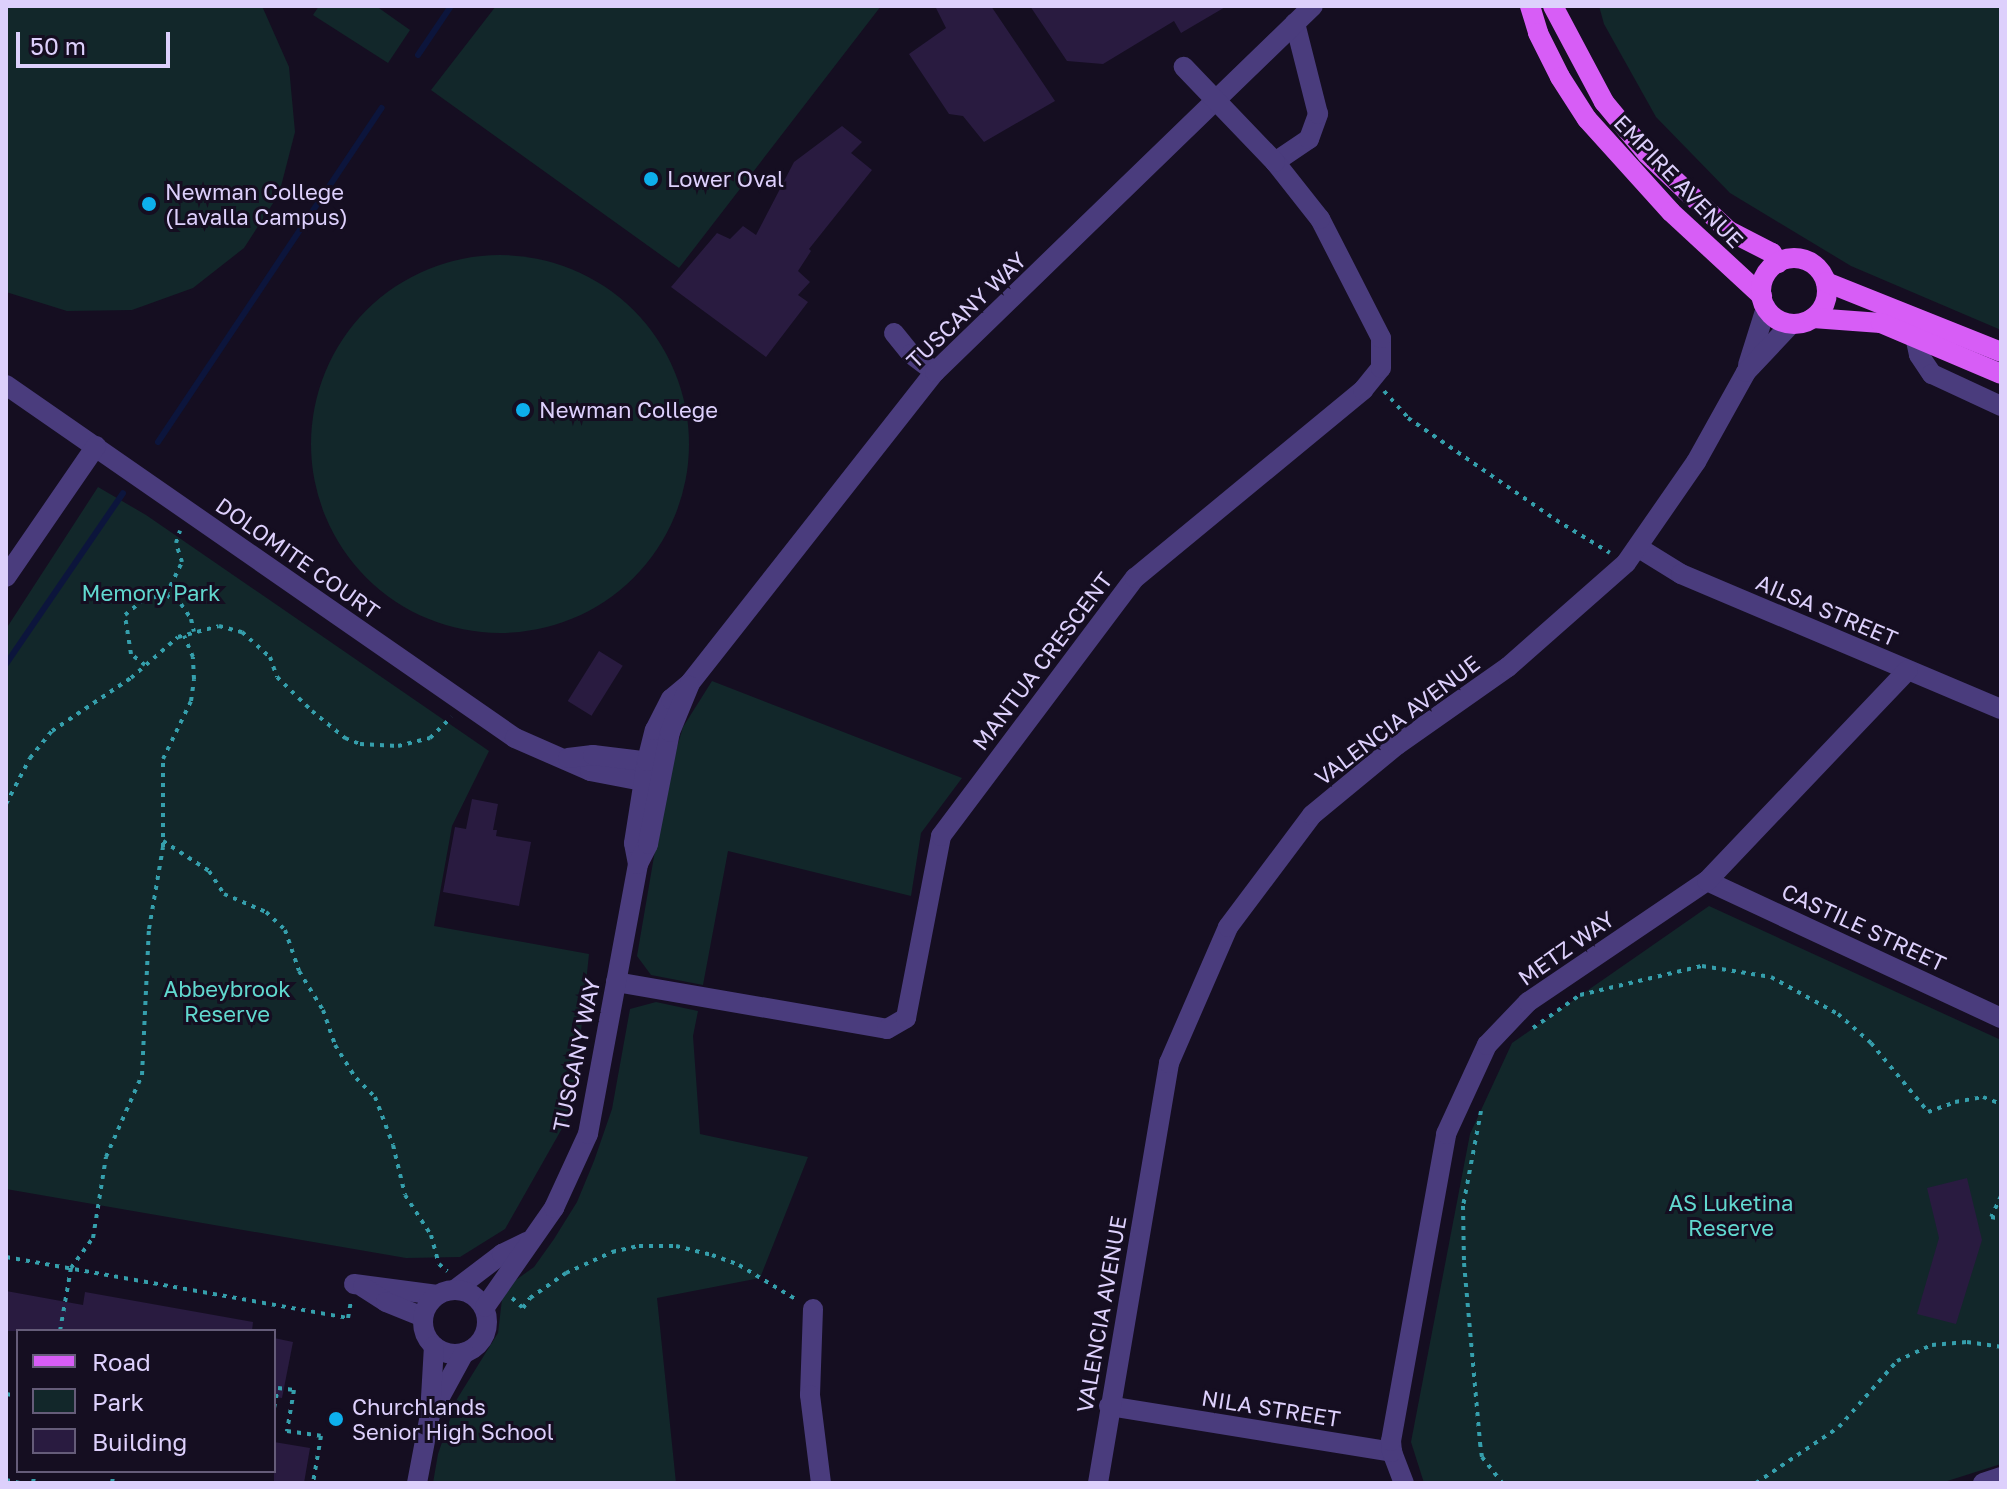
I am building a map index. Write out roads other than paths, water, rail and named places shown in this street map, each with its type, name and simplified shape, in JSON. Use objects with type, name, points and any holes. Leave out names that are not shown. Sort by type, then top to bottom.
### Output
[{"type":"main road","name":"EMPIRE AVENUE","points":[[1530,6],[1538,33],[1560,77],[1587,119],[1671,212],[1764,302]]},
{"type":"main road","name":"EMPIRE AVENUE","points":[[1553,6],[1604,102],[1647,154],[1729,231],[1772,253],[1778,263]]},
{"type":"main road","points":[[2001,352],[1826,282],[1815,266],[1807,261],[1787,259],[1778,263],[1765,277],[1764,302],[1781,321],[1791,324],[1813,318],[1881,323],[2001,374]]},
{"type":"main road","points":[[1813,318],[1822,308],[1826,282]]},
{"type":"street","name":"TUSCANY WAY","points":[[485,1307],[527,1242],[554,1208],[588,1134],[638,864],[648,844],[655,730],[671,699],[690,683],[935,372],[1313,6]]},
{"type":"street","points":[[1184,67],[1218,98],[1275,162],[1309,139],[1318,114],[1312,77],[1295,23]]},
{"type":"street","name":"MANTUA CRESCENT","points":[[616,982],[887,1029],[906,1018],[941,836],[1135,578],[1363,390],[1381,368],[1381,338],[1320,219],[1275,162]]},
{"type":"street","name":"VALENCIA AVENUE","points":[[1746,372],[1764,302]]},
{"type":"street","name":"VALENCIA AVENUE","points":[[1098,1483],[1169,1063],[1228,927],[1312,815],[1397,745],[1508,667],[1632,555],[1696,462],[1746,372],[1791,324]]},
{"type":"street","points":[[894,333],[911,354],[935,372]]},
{"type":"street","points":[[1915,336],[1919,355],[1932,374],[2001,406]]},
{"type":"street","name":"DOLOMITE COURT","points":[[6,385],[515,738],[568,758],[590,771],[652,772]]},
{"type":"street","points":[[6,577],[96,446]]},
{"type":"street","name":"AILSA STREET","points":[[1632,555],[2001,709]]},
{"type":"street","name":"METZ WAY","points":[[1392,1452],[1391,1441],[1446,1134],[1487,1045],[1528,1002],[1707,881],[1908,670]]},
{"type":"street","name":"CASTILE STREET","points":[[1707,881],[2001,1018]]},
{"type":"street","name":"TUSCANY WAY","points":[[447,1286],[527,1242]]},
{"type":"street","points":[[447,1286],[428,1303],[423,1317],[424,1328],[434,1346],[443,1352],[464,1353]]},
{"type":"street","points":[[423,1317],[361,1291],[447,1286],[472,1294],[485,1307],[487,1331],[482,1341],[464,1353],[430,1415]]},
{"type":"street","points":[[813,1309],[810,1395],[821,1483]]},
{"type":"street","points":[[417,1483],[430,1415],[434,1346]]},
{"type":"street","name":"NILA STREET","points":[[1109,1406],[1392,1452]]},
{"type":"street","points":[[1392,1452],[1404,1483]]},
{"type":"street","points":[[1983,1483],[2001,1478]]},
{"type":"waterway","points":[[418,55],[451,6]]},
{"type":"waterway","points":[[158,442],[382,108]]},
{"type":"waterway","points":[[6,664],[123,493]]},
{"type":"place","name":"Lower Oval","points":[[651,179]]},
{"type":"place","name":"Newman College (Lavalla Campus)","points":[[149,204]]},
{"type":"place","name":"Newman College","points":[[523,410]]},
{"type":"place","name":"Churchlands Senior High School","points":[[336,1419]]},
{"type":"park label","name":"Memory Park","points":[[151,593]]},
{"type":"park label","name":"Abbeybrook Reserve","points":[[227,1000]]},
{"type":"park label","name":"AS Luketina Reserve","points":[[1731,1214]]}]
